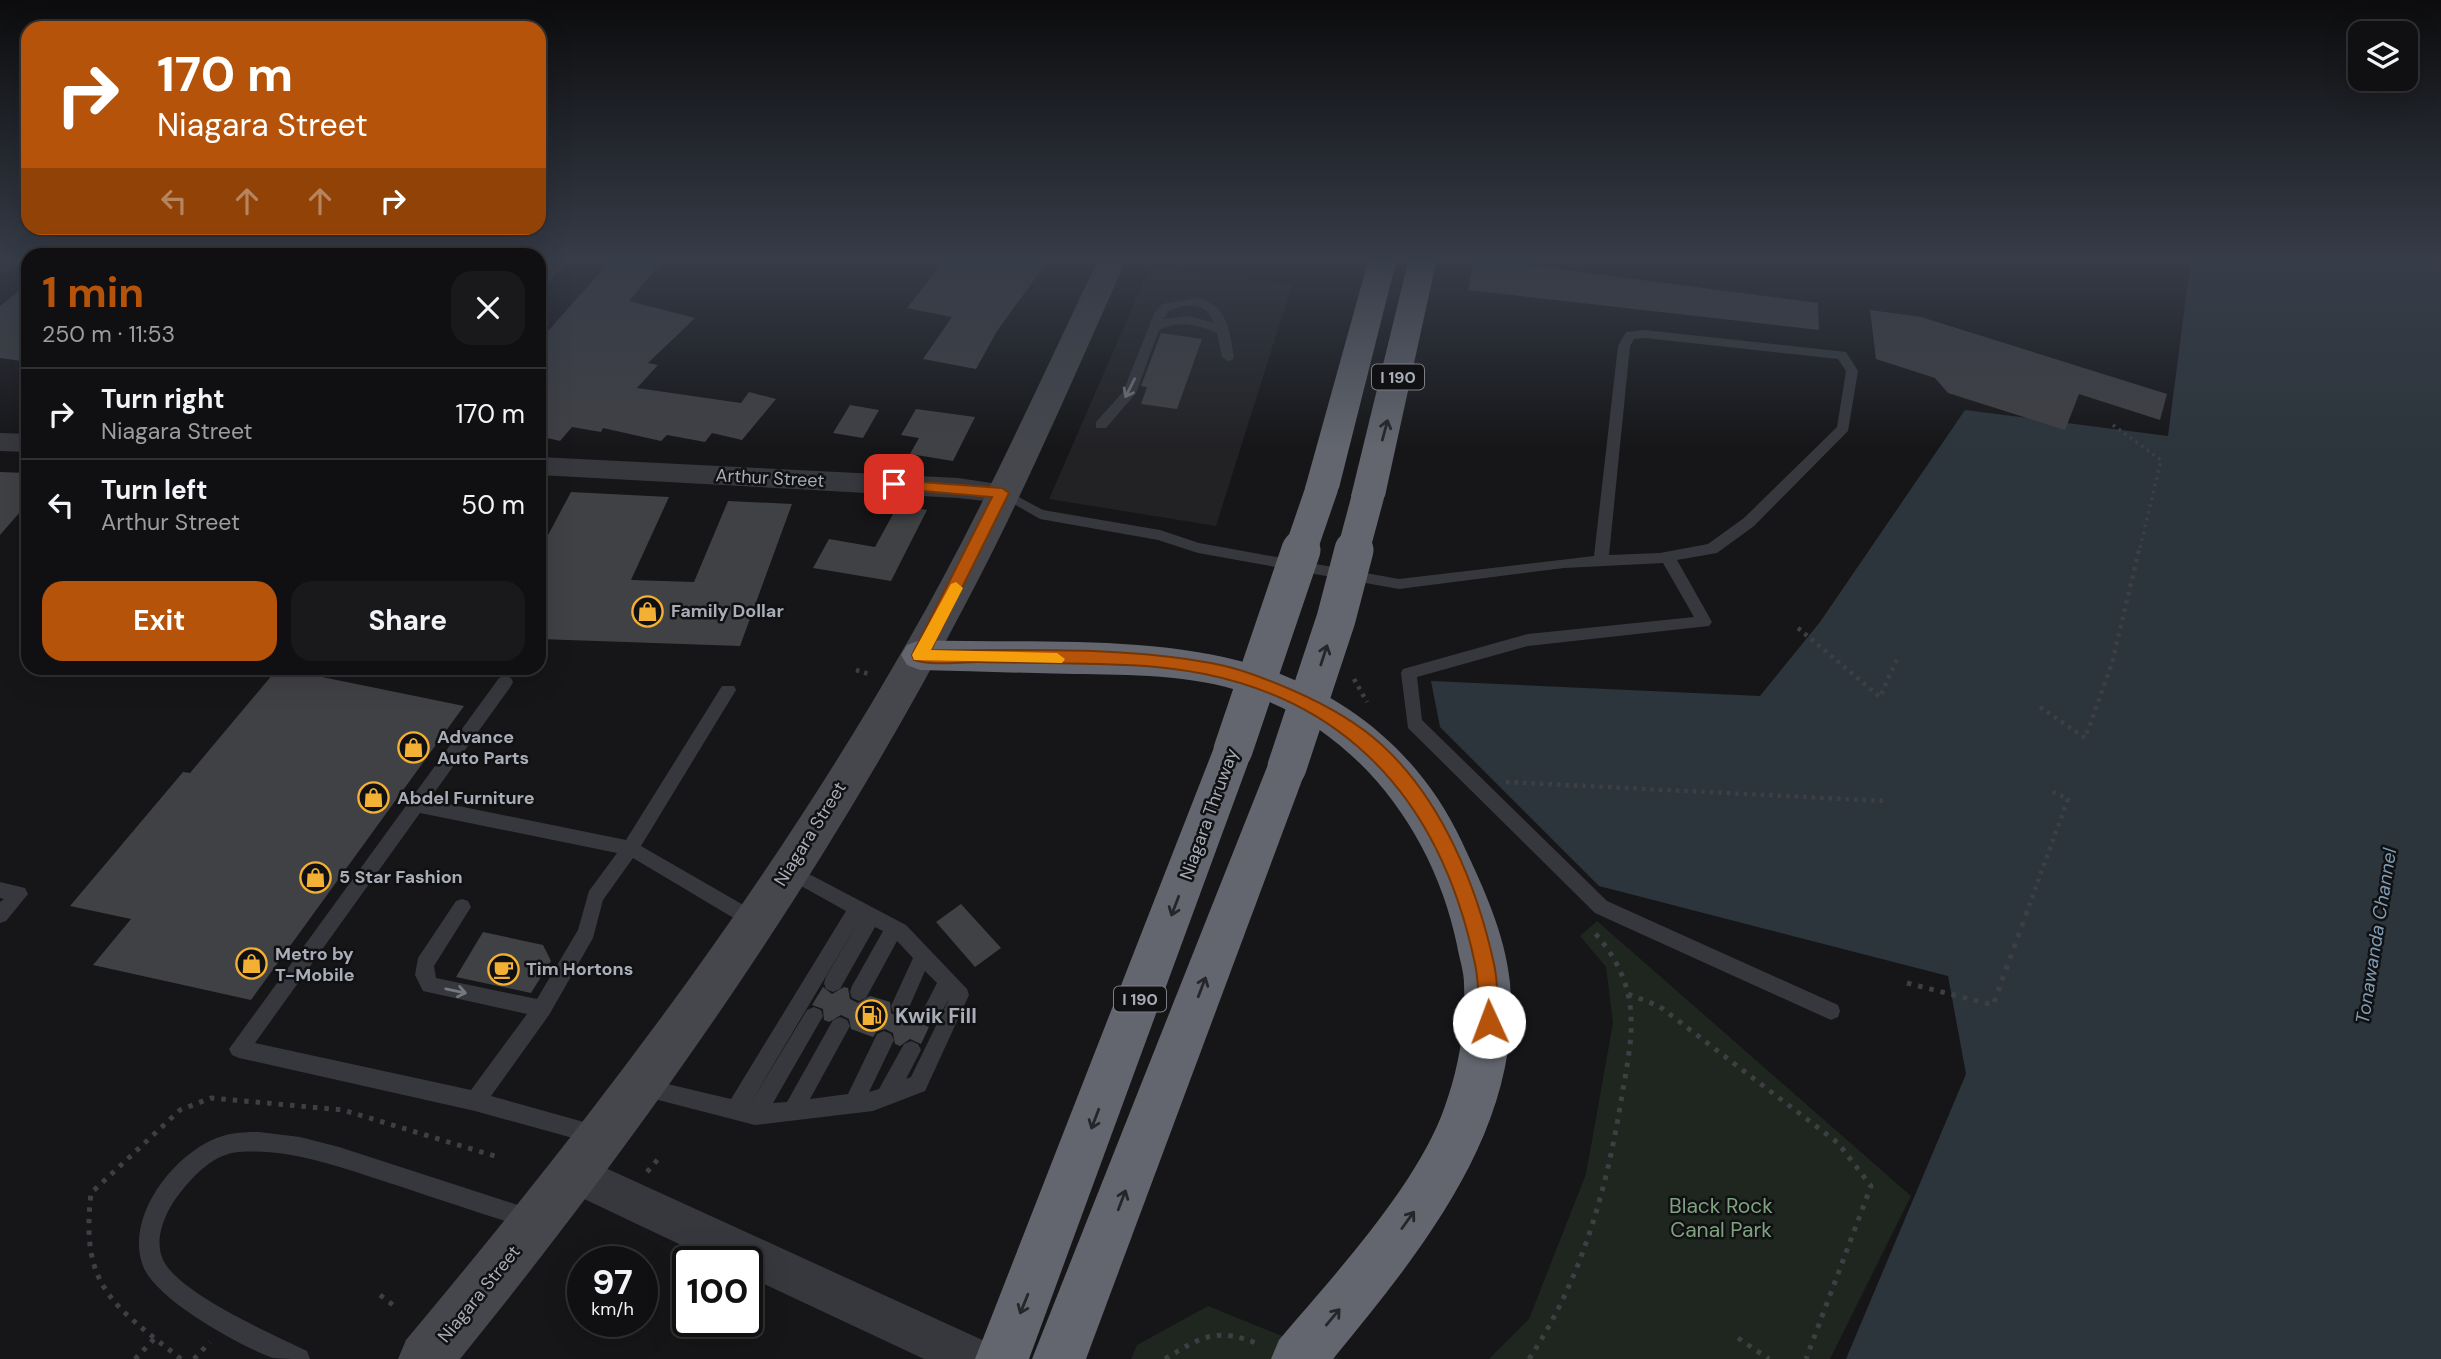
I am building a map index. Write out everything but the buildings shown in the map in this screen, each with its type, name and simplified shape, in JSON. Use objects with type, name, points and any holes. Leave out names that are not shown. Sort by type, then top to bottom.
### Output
[{"type":"highway","name":"Niagara Thruway","points":[[1002,1359],[1233,750],[1322,488],[1365,321]]},
{"type":"highway","name":"I 190","points":[[1059,1359],[1098,1264],[1287,766],[1335,619],[1390,410],[1409,321]]},
{"type":"highway","points":[[920,655],[1170,662],[1256,681],[1324,712],[1352,729],[1394,769],[1416,797],[1449,855],[1477,931],[1490,1005],[1489,1039],[1483,1071],[1471,1109],[1418,1206],[1368,1275],[1284,1354]]},
{"type":"main road","name":"Niagara Street","points":[[425,1359],[604,1136],[786,875],[920,655],[1002,493],[1082,321]]},
{"type":"street","points":[[0,442],[21,443]]},
{"type":"street","name":"Arthur Street","points":[[546,466],[958,488],[1002,493]]},
{"type":"street","points":[[575,1174],[973,1359]]},
{"type":"lane","points":[[1101,425],[1129,393],[1158,321]]},
{"type":"lane","points":[[1222,321],[1228,357]]},
{"type":"lane","points":[[1002,493],[1040,514],[1160,536],[1198,548],[1399,584],[1712,549],[1749,522],[1843,428],[1852,371],[1842,355],[1701,339],[1630,335],[1624,346],[1601,560]]},
{"type":"lane","points":[[1667,556],[1704,622],[1528,640],[1409,673],[1414,723],[1601,907],[1830,1012]]},
{"type":"lane","points":[[505,682],[239,1049],[475,1101],[604,1136]]},
{"type":"lane","points":[[475,1101],[542,1009],[587,932],[595,897],[630,848],[728,690]]},
{"type":"lane","points":[[416,805],[630,848],[755,922]]},
{"type":"lane","points":[[639,1086],[755,1115],[885,1098],[918,1084],[960,995],[895,928],[807,881],[786,875]]},
{"type":"lane","points":[[0,890],[19,894],[0,915]]},
{"type":"lane","points":[[462,907],[425,964],[424,975],[430,985],[542,1009]]},
{"type":"lane","points":[[833,983],[865,912]]},
{"type":"lane","points":[[735,1111],[865,912]]},
{"type":"lane","points":[[859,992],[895,928]]},
{"type":"lane","points":[[900,1006],[923,957]]},
{"type":"lane","points":[[929,1016],[947,982]]},
{"type":"lane","points":[[755,1115],[814,1016]]},
{"type":"lane","points":[[793,1110],[841,1026]]},
{"type":"lane","points":[[854,1103],[884,1041]]},
{"type":"lane","points":[[885,1098],[911,1050]]},
{"type":"lane","points":[[299,1359],[173,1288],[153,1265],[149,1241],[158,1211],[170,1189],[188,1167],[211,1150],[236,1142],[311,1147],[538,1221]]},
{"type":"path","points":[[2040,707],[2085,738],[2112,663],[2161,460],[2113,425]]},
{"type":"path","points":[[1798,628],[1880,697],[1897,659]]},
{"type":"path","points":[[856,670],[869,674]]},
{"type":"path","points":[[1502,782],[1886,801]]},
{"type":"path","points":[[1906,983],[1993,1005],[2068,799],[2051,791]]},
{"type":"path","points":[[1628,995],[1659,1006],[1838,1143],[1871,1186],[1806,1359]]},
{"type":"path","points":[[181,1359],[120,1309],[92,1262],[87,1231],[90,1193],[180,1110],[211,1098],[230,1098],[343,1110],[498,1157]]},
{"type":"path","points":[[650,1167],[659,1158]]},
{"type":"path","points":[[380,1295],[393,1305]]},
{"type":"path","points":[[1165,1359],[1215,1331],[1233,1332],[1284,1354]]},
{"type":"path","points":[[194,1359],[218,1334]]},
{"type":"path","points":[[135,1359],[155,1338]]},
{"type":"path","points":[[1738,1338],[1769,1359]]},
{"type":"shaded area","points":[[1126,321],[1281,321],[1216,526],[1049,499]]},
{"type":"green space","name":"Black Rock Canal Park","points":[[1597,921],[1911,1196],[1830,1359],[1489,1359],[1529,1319],[1586,1174],[1613,1023],[1606,967],[1580,936]]},
{"type":"green space","points":[[1208,1306],[1339,1359],[1131,1359],[1137,1345]]},
{"type":"water","name":"Tonawanda Channel","points":[[2183,321],[2441,321],[2441,1359],[1846,1359],[1966,1074],[1948,976],[1599,886],[1440,727],[1431,681],[1760,696],[1820,622],[1965,410],[2168,436]]},
{"type":"slow traffic","points":[[956,588],[920,655],[1057,659]]},
{"type":"place","name":"Family Dollar","points":[[648,611]]},
{"type":"place","name":"Advance Auto Parts","points":[[414,747]]},
{"type":"place","name":"Abdel Furniture","points":[[374,798]]},
{"type":"place","name":"5 Star Fashion","points":[[316,877]]},
{"type":"place","name":"Metro by T-Mobile","points":[[252,964]]},
{"type":"place","name":"Tim Hortons","points":[[503,969]]},
{"type":"place","name":"Kwik Fill","points":[[872,1016]]},
{"type":"route","points":[[894,484],[1002,493],[920,655],[1130,659],[1212,669],[1256,681],[1324,712],[1352,729],[1376,750],[1416,797],[1449,855],[1465,892],[1485,967],[1490,1005],[1489,1022]]}]
